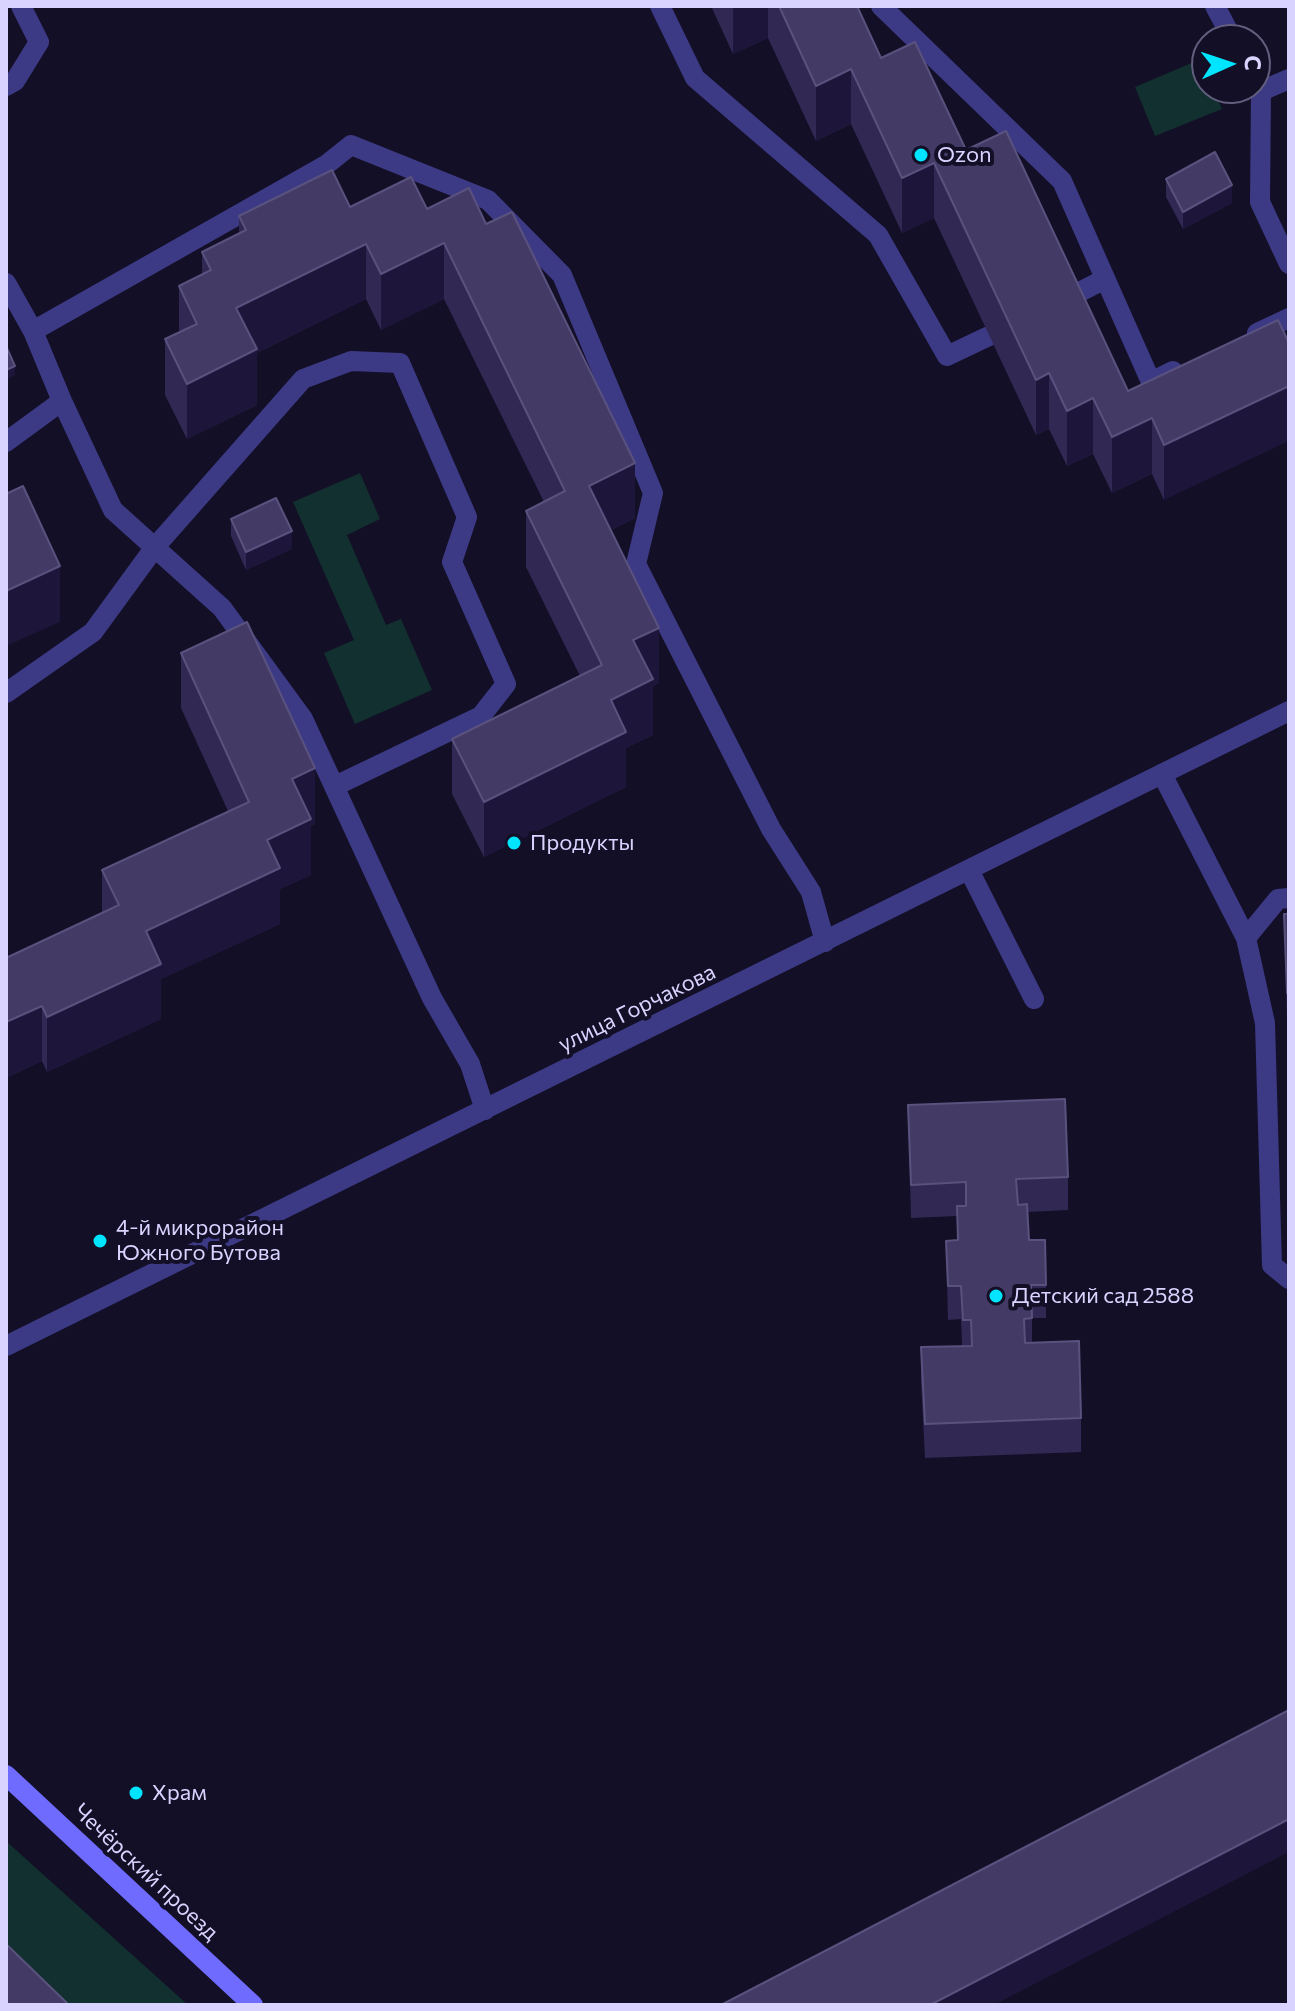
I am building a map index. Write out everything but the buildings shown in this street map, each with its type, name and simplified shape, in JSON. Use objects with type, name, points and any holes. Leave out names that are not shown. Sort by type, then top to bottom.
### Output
[{"type":"main road","name":"Чечёрский проезд","points":[[6,1775],[253,2005]]},
{"type":"street","points":[[6,86],[15,81],[39,42],[21,6]]},
{"type":"street","points":[[660,6],[695,78],[878,235],[947,356],[989,336]]},
{"type":"street","points":[[881,6],[1062,181],[1151,382],[1192,362]]},
{"type":"street","points":[[1215,6],[1225,24]]},
{"type":"street","points":[[1258,104],[1260,202],[1289,264]]},
{"type":"street","points":[[33,331],[326,165],[351,145],[488,200],[562,275],[653,493],[636,564],[771,829],[811,892],[825,942]]},
{"type":"street","points":[[1060,302],[1105,279]]},
{"type":"street","points":[[6,283],[33,331],[113,510],[222,608],[303,719],[432,998],[470,1064],[485,1110]]},
{"type":"street","points":[[1234,343],[1289,318]]},
{"type":"street","points":[[6,693],[93,632],[155,547],[303,379],[351,361],[400,363],[467,517],[452,562],[506,684],[481,716],[335,786]]},
{"type":"street","points":[[6,442],[62,401]]},
{"type":"street","name":"улица Горчакова","points":[[6,1346],[1289,711]]},
{"type":"street","points":[[1162,774],[1246,938],[1265,1023],[1272,1265],[1289,1279]]},
{"type":"street","points":[[969,870],[1034,999]]},
{"type":"street","points":[[1246,938],[1278,899],[1289,898]]},
{"type":"green space","points":[[1191,63],[1191,104],[1220,104],[1222,109],[1155,136],[1135,87]]},
{"type":"green space","points":[[360,473],[380,519],[347,535],[386,625],[401,619],[432,690],[355,724],[324,653],[354,640],[293,502]]},
{"type":"green space","points":[[6,1841],[188,2005],[6,2005]]},
{"type":"place","name":"Ozon","points":[[921,155]]},
{"type":"place","name":"Продукты","points":[[514,843]]},
{"type":"place","name":"4-й микрорайон Южного Бутова","points":[[100,1241]]},
{"type":"place","name":"Детский сад 2588","points":[[996,1296]]},
{"type":"place","name":"Храм","points":[[136,1793]]}]
